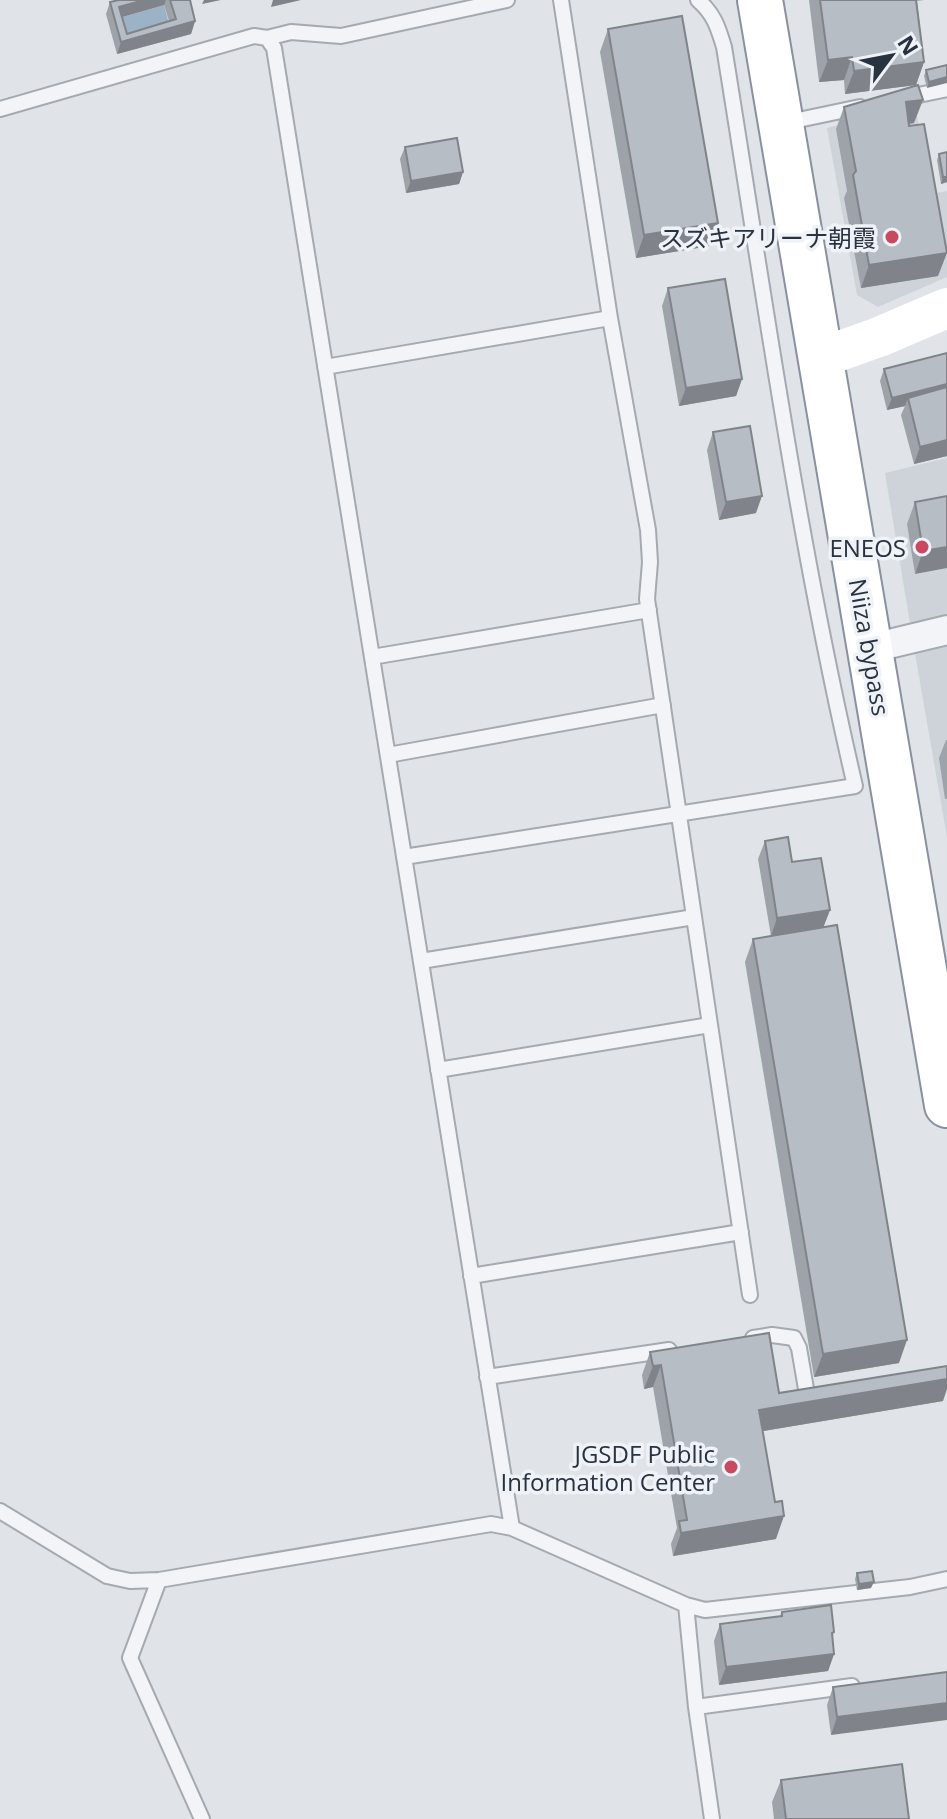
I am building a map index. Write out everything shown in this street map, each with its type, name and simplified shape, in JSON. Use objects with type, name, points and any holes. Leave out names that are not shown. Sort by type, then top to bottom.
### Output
[{"type":"highway","name":"Niiza bypass","points":[[760,0],[889,644],[947,975]]},
{"type":"highway","name":"Niiza bypass","points":[[782,0],[803,119],[831,354],[947,1105]]},
{"type":"street","points":[[831,354],[947,308]]},
{"type":"street","points":[[889,644],[947,630]]},
{"type":"lane","points":[[0,109],[254,36],[267,38],[291,32],[341,36],[507,0]]},
{"type":"lane","points":[[561,0],[610,318],[648,530],[650,562],[647,599],[750,1295]]},
{"type":"lane","points":[[404,857],[855,786],[807,558],[724,47],[718,24],[698,0]]},
{"type":"lane","points":[[267,38],[274,48],[512,1528]]},
{"type":"lane","points":[[803,119],[947,89]]},
{"type":"lane","points":[[325,367],[610,318]]},
{"type":"lane","points":[[372,657],[649,610]]},
{"type":"lane","points":[[388,755],[663,705]]},
{"type":"lane","points":[[421,961],[694,917]]},
{"type":"lane","points":[[438,1070],[710,1025]]},
{"type":"lane","points":[[471,1276],[741,1232]]},
{"type":"lane","points":[[740,1340],[772,1335],[794,1338],[799,1348],[806,1389],[810,1395],[832,1395]]},
{"type":"lane","points":[[487,1377],[677,1349]]},
{"type":"lane","points":[[0,1511],[107,1576],[130,1581],[159,1580],[491,1524],[512,1528],[686,1605],[705,1610],[910,1587],[947,1579]]},
{"type":"lane","points":[[159,1580],[130,1658],[202,1819]]},
{"type":"lane","points":[[686,1605],[712,1819]]},
{"type":"lane","points":[[696,1707],[860,1685]]},
{"type":"shaded area","name":"スズキアリーナ朝霞","points":[[915,105],[932,194],[947,191],[947,277],[878,307],[857,295],[827,128]]},
{"type":"shaded area","name":"ENEOS","points":[[947,458],[947,620],[911,629],[885,473]]},
{"type":"shaded area","points":[[947,639],[947,837],[914,648]]},
{"type":"water","points":[[164,5],[171,31],[122,46],[115,19]]},
{"type":"building","points":[[144,0],[119,7],[127,34],[176,19],[170,0],[190,0],[195,21],[121,42],[110,2]]},
{"type":"building","points":[[820,0],[916,0],[924,62],[854,71],[852,57],[828,60]]},
{"type":"building","points":[[682,16],[718,223],[644,235],[608,29]]},
{"type":"building","points":[[947,65],[947,77],[929,82],[926,70]]},
{"type":"building","name":"スズキアリーナ朝霞","points":[[918,85],[923,100],[906,102],[909,126],[924,124],[947,253],[869,265],[844,107]]},
{"type":"building","points":[[457,138],[463,172],[411,181],[405,147]]},
{"type":"building","points":[[947,152],[947,177],[943,177],[939,154]]},
{"type":"building","points":[[725,279],[742,379],[686,388],[668,288]]},
{"type":"building","points":[[947,353],[947,384],[892,398],[884,369]]},
{"type":"building","points":[[947,387],[947,440],[920,447],[908,398]]},
{"type":"building","points":[[750,426],[762,496],[726,502],[713,432]]},
{"type":"building","points":[[947,496],[947,547],[923,551],[915,502]]},
{"type":"building","points":[[788,837],[792,862],[821,858],[830,910],[777,918],[765,841]]},
{"type":"building","points":[[837,925],[907,1340],[823,1354],[753,939]]},
{"type":"building","points":[[769,1333],[779,1393],[947,1366],[947,1379],[759,1410],[775,1502],[782,1501],[784,1516],[681,1533],[679,1521],[687,1520],[661,1365],[653,1366],[650,1352]]},
{"type":"building","points":[[872,1571],[874,1582],[859,1584],[857,1573]]},
{"type":"building","points":[[831,1605],[834,1654],[726,1667],[720,1624],[782,1616],[782,1612]]},
{"type":"building","points":[[947,1672],[947,1703],[837,1717],[833,1687]]},
{"type":"building","points":[[902,1764],[909,1819],[786,1819],[781,1780]]},
{"type":"place","name":"スズキアリーナ朝霞","points":[[892,237]]},
{"type":"place","name":"ENEOS","points":[[922,547]]},
{"type":"place","name":"JGSDF Public Information Center","points":[[731,1467]]}]
